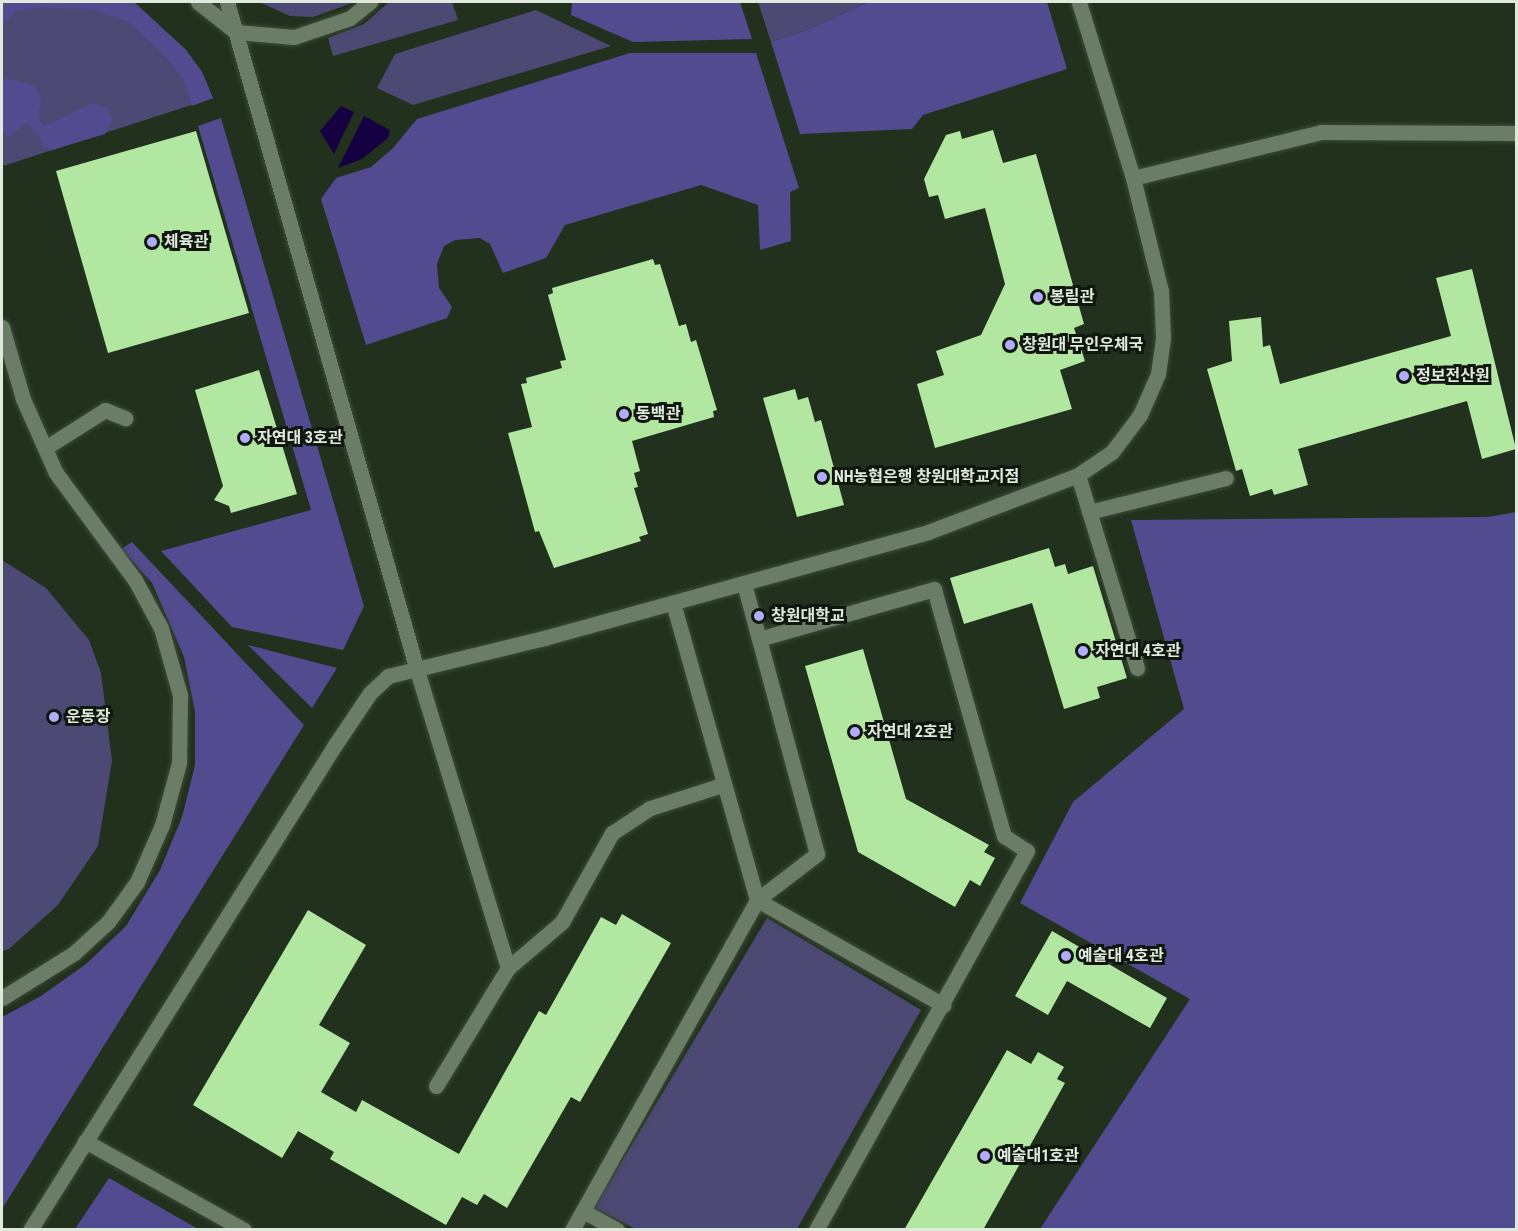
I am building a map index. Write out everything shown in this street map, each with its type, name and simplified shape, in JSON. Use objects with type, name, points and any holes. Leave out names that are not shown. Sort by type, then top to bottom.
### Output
[{"type":"street","points":[[198,2],[236,32],[294,37],[350,18],[370,2]]},
{"type":"street","points":[[227,2],[416,667],[508,968]]},
{"type":"street","points":[[30,1230],[370,693],[388,676],[416,667],[544,638],[928,532],[1078,475],[1119,442],[1140,415],[1158,374],[1163,338],[1161,291],[1133,178],[1079,2]]},
{"type":"street","points":[[1133,178],[1321,132],[1516,133]]},
{"type":"street","points":[[2,327],[23,399],[56,473],[135,580],[161,628],[180,695],[179,763],[162,825],[137,882],[108,922],[74,953],[2,998]]},
{"type":"street","points":[[45,448],[105,410],[125,418]]},
{"type":"street","points":[[1078,475],[1137,668]]},
{"type":"street","points":[[1089,512],[1226,478]]},
{"type":"street","points":[[572,1230],[757,900],[817,854],[744,583]]},
{"type":"street","points":[[759,639],[934,589],[1004,836],[1027,851],[816,1230]]},
{"type":"street","points":[[673,603],[722,785],[757,900],[943,1005]]},
{"type":"street","points":[[436,1086],[508,968],[562,922],[606,841],[622,824],[650,808],[722,785]]},
{"type":"street","points":[[85,1141],[244,1230]]},
{"type":"street","points":[[583,1211],[617,1230]]},
{"type":"shaded area","points":[[2,2],[134,2],[186,50],[202,72],[213,98],[3,166]]},
{"type":"shaded area","points":[[2,2],[134,2],[186,50],[202,72],[213,98],[192,106],[184,80],[163,54],[128,22],[95,10],[42,7],[16,11],[2,25]]},
{"type":"shaded area","points":[[259,2],[355,2],[313,17],[290,16]]},
{"type":"shaded area","points":[[389,2],[452,2],[458,20],[333,56],[328,38],[364,24]]},
{"type":"shaded area","points":[[572,2],[740,2],[752,39],[633,42],[571,15]]},
{"type":"shaded area","points":[[758,2],[868,2],[812,28],[771,42]]},
{"type":"shaded area","points":[[868,2],[1047,2],[1067,69],[923,115],[912,129],[800,134],[771,42],[812,28]]},
{"type":"shaded area","points":[[536,10],[611,46],[413,105],[377,88],[395,54]]},
{"type":"shaded area","points":[[630,53],[756,53],[799,188],[790,192],[791,241],[760,250],[758,205],[701,185],[565,225],[546,258],[503,273],[490,244],[480,238],[455,240],[444,246],[437,264],[439,288],[452,307],[447,318],[366,345],[321,199],[336,178],[371,167],[393,148],[417,119]]},
{"type":"shaded area","points":[[2,78],[36,85],[41,100],[38,116],[43,127],[92,103],[108,108],[113,119],[105,134],[52,150],[43,146],[40,137],[27,123],[7,137],[2,131]]},
{"type":"shaded area","points":[[341,106],[354,112],[334,154],[320,131]]},
{"type":"shaded area","points":[[364,116],[390,130],[388,138],[362,159],[338,168]]},
{"type":"shaded area","points":[[221,118],[364,606],[343,650],[232,627],[161,551],[311,510],[198,126]]},
{"type":"shaded area","points":[[1516,512],[1516,1229],[1040,1229],[1190,999],[1020,903],[1073,802],[1184,709],[1131,520],[1488,517]]},
{"type":"shaded area","points":[[132,542],[304,725],[2,1209],[2,1017],[41,996],[86,964],[126,926],[160,870],[182,817],[195,765],[195,712],[184,657],[152,583],[121,549]]},
{"type":"shaded area","name":"운동장","points":[[2,560],[46,588],[89,640],[101,673],[112,761],[98,846],[58,905],[9,949],[2,951]]},
{"type":"shaded area","points":[[248,645],[337,668],[312,708]]},
{"type":"shaded area","points":[[767,918],[921,1010],[797,1229],[636,1229],[594,1208]]},
{"type":"shaded area","points":[[109,1178],[198,1229],[75,1229]]},
{"type":"building","name":"봉림관","points":[[993,130],[1003,163],[1036,154],[1084,324],[1074,328],[1085,361],[1060,370],[1072,409],[935,448],[917,384],[944,375],[936,351],[981,335],[1005,284],[985,208],[945,219],[938,195],[929,197],[924,179],[946,135],[960,131],[962,139]]},
{"type":"building","name":"체육관","points":[[196,131],[249,313],[108,353],[56,171]]},
{"type":"building","name":"동백관","points":[[653,259],[655,265],[660,264],[679,326],[686,324],[691,342],[696,340],[717,410],[713,411],[714,417],[632,441],[640,471],[634,473],[638,487],[634,488],[648,534],[639,537],[641,541],[554,568],[539,531],[535,532],[508,433],[532,427],[521,384],[527,383],[526,378],[562,368],[560,361],[566,360],[548,295],[553,293],[552,288]]},
{"type":"building","name":"정보전산원","points":[[1472,269],[1516,449],[1482,459],[1467,401],[1298,449],[1308,485],[1274,495],[1272,489],[1250,496],[1242,469],[1236,471],[1207,369],[1232,361],[1229,321],[1261,317],[1263,347],[1270,345],[1280,384],[1451,336],[1436,278]]},
{"type":"building","name":"자연대 3호관","points":[[259,370],[297,494],[231,513],[229,506],[214,500],[223,486],[195,390]]},
{"type":"building","points":[[795,389],[798,400],[808,397],[815,422],[821,420],[844,505],[797,517],[763,398]]},
{"type":"building","name":"자연대 4호관","points":[[1049,548],[1055,567],[1065,564],[1068,574],[1093,566],[1127,678],[1097,687],[1100,698],[1064,709],[1032,603],[964,624],[950,578]]},
{"type":"building","name":"자연대 2호관","points":[[863,649],[906,799],[989,845],[984,852],[995,858],[980,886],[970,880],[955,907],[858,852],[805,666]]},
{"type":"building","points":[[308,910],[366,945],[319,1025],[350,1043],[321,1092],[356,1112],[362,1100],[459,1154],[539,1011],[546,1015],[601,917],[616,925],[622,914],[671,943],[580,1102],[571,1097],[507,1208],[484,1194],[477,1205],[462,1197],[446,1225],[330,1159],[334,1152],[298,1131],[282,1158],[193,1105]]},
{"type":"building","name":"예술대 4호관","points":[[1052,931],[1167,998],[1150,1028],[1067,981],[1048,1015],[1015,996]]},
{"type":"building","name":"예술대1호관","points":[[1007,1050],[1031,1064],[1038,1052],[1064,1067],[1057,1079],[1065,1083],[983,1230],[904,1230]]},
{"type":"place","name":"체육관","points":[[152,242]]},
{"type":"place","name":"봉림관","points":[[1038,297]]},
{"type":"place","name":"창원대 무인우체국","points":[[1010,345]]},
{"type":"place","name":"정보전산원","points":[[1404,376]]},
{"type":"place","name":"동백관","points":[[624,414]]},
{"type":"place","name":"자연대 3호관","points":[[245,438]]},
{"type":"place","name":"NH농협은행 창원대학교지점","points":[[822,477]]},
{"type":"place","name":"창원대학교","points":[[759,616]]},
{"type":"place","name":"자연대 4호관","points":[[1083,651]]},
{"type":"place","name":"운동장","points":[[54,717]]},
{"type":"place","name":"자연대 2호관","points":[[855,732]]},
{"type":"place","name":"예술대 4호관","points":[[1066,956]]},
{"type":"place","name":"예술대1호관","points":[[985,1156]]}]
